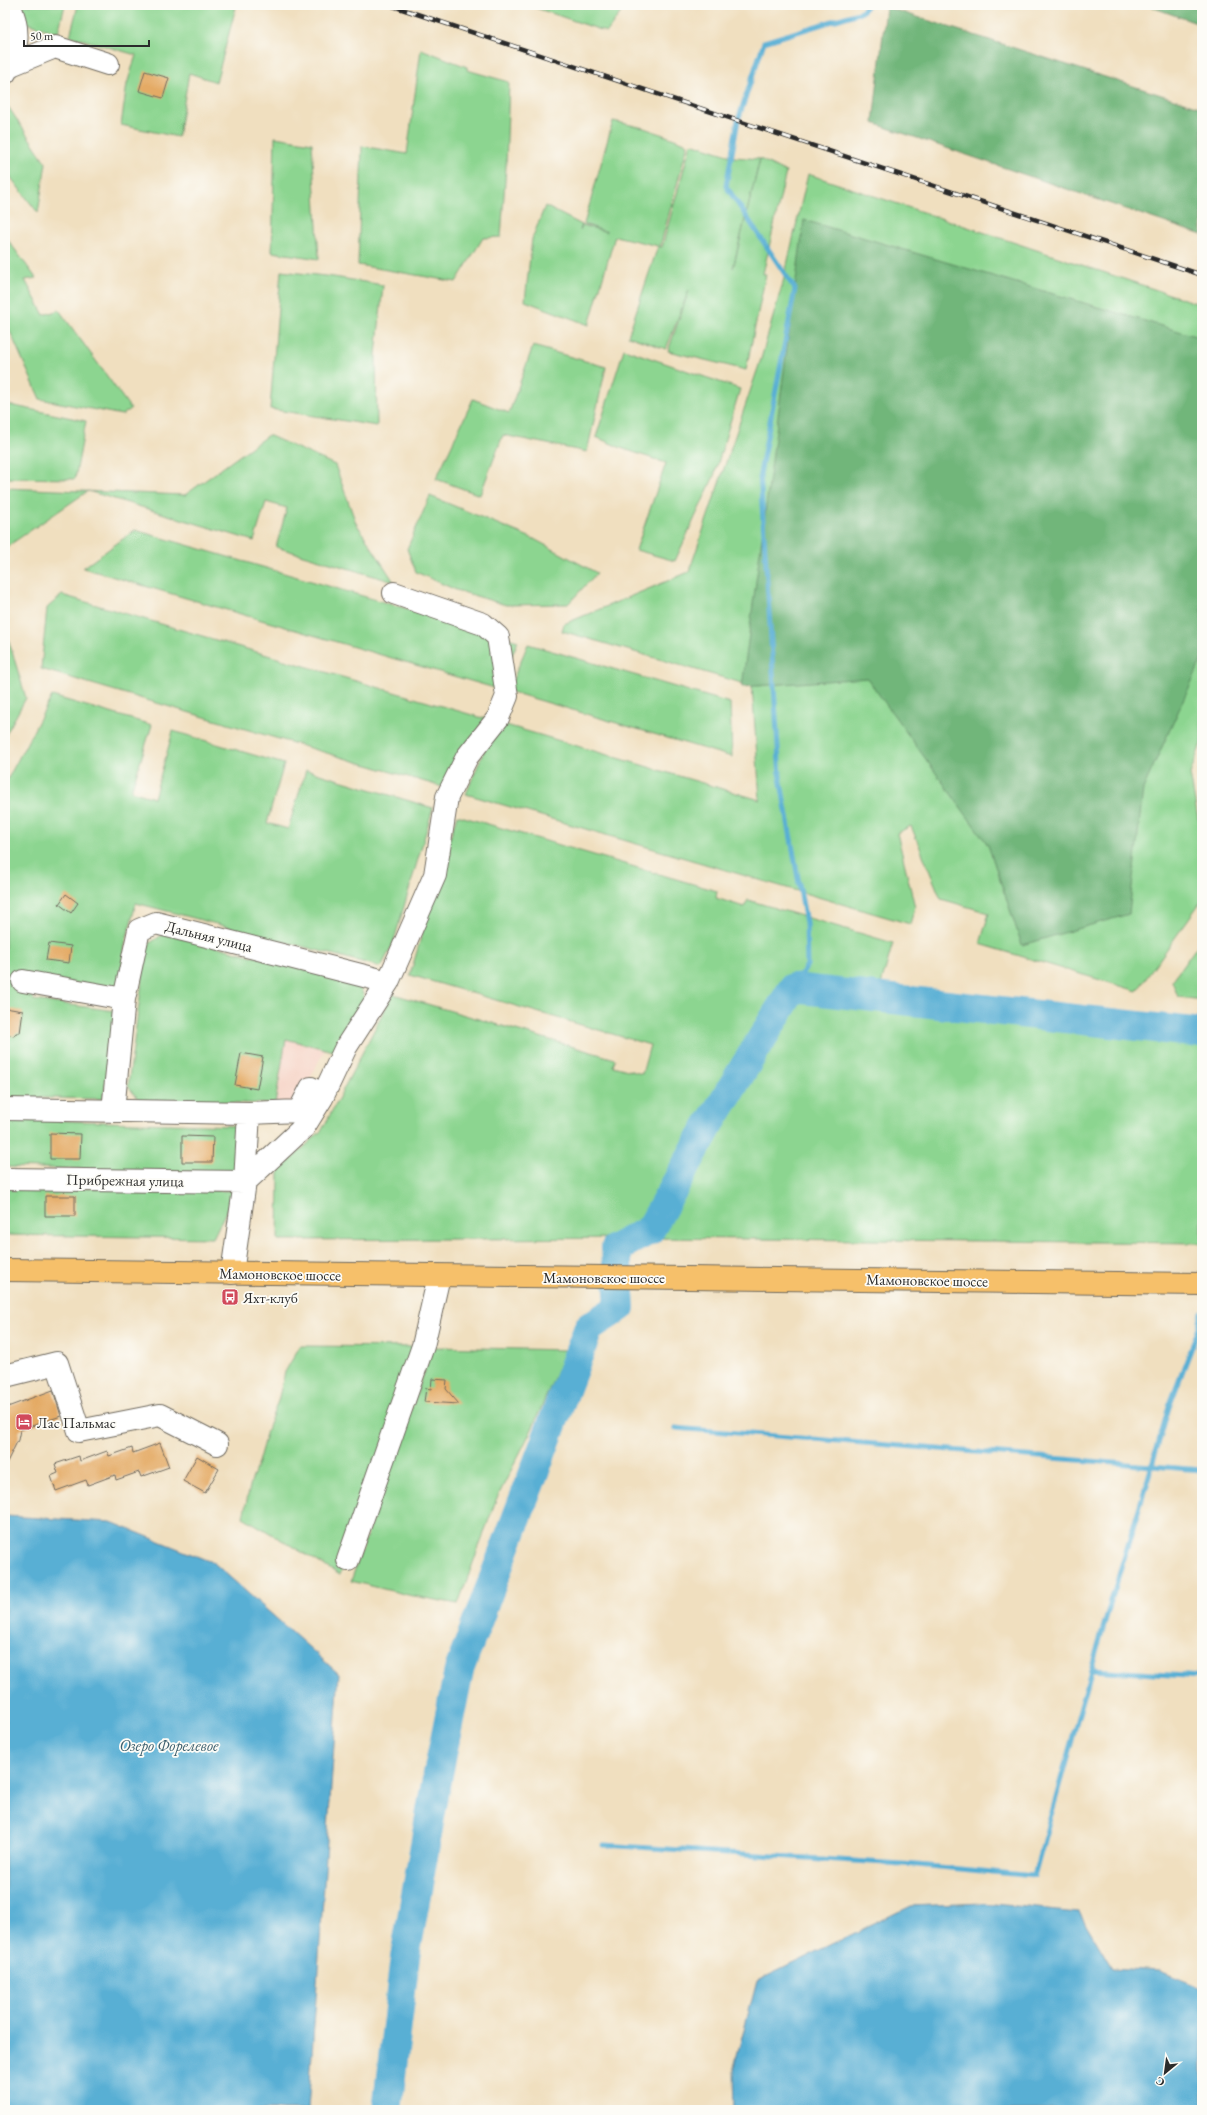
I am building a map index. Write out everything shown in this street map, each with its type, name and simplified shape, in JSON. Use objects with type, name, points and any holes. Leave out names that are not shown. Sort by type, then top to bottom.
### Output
[{"type":"main road","name":"Мамоновское шоссе","points":[[5,1270],[439,1276],[630,1276],[1202,1284]]},
{"type":"street","points":[[8,69],[18,40],[14,14],[9,5]]},
{"type":"street","points":[[8,69],[55,47],[108,64]]},
{"type":"street","points":[[245,1182],[304,1127],[322,1098],[346,1047],[388,982],[435,875],[447,797],[467,757],[498,718],[507,696],[498,637],[483,624],[394,593]]},
{"type":"street","name":"Дальняя улица","points":[[113,1111],[124,999],[139,930],[156,923],[388,982]]},
{"type":"street","points":[[23,981],[124,999]]},
{"type":"street","points":[[5,1109],[249,1113],[299,1111],[327,1059]]},
{"type":"street","points":[[232,1273],[245,1182],[249,1113]]},
{"type":"street","name":"Прибрежная улица","points":[[5,1179],[245,1182]]},
{"type":"street","points":[[348,1560],[423,1346],[439,1276]]},
{"type":"street","points":[[5,1376],[57,1362],[79,1431],[160,1415],[217,1444]]},
{"type":"shaded area","points":[[286,1039],[325,1049],[296,1105],[275,1104]]},
{"type":"green space","points":[[16,5],[65,5],[58,33],[26,23]]},
{"type":"green space","points":[[78,5],[231,5],[236,7],[216,82],[189,73],[178,137],[121,125],[127,84],[136,55],[70,36]]},
{"type":"green space","points":[[527,5],[626,5],[607,32]]},
{"type":"green space","points":[[1146,5],[1202,5],[1202,25]]},
{"type":"green space","points":[[886,7],[1202,108],[1202,235],[873,123]]},
{"type":"green space","points":[[421,49],[467,67],[467,70],[509,82],[506,167],[501,237],[483,238],[456,282],[358,265],[362,146],[407,154]]},
{"type":"green space","points":[[5,102],[46,163],[38,213],[5,170]]},
{"type":"green space","points":[[613,121],[644,128],[688,144],[660,247],[662,247],[691,143],[734,157],[760,159],[786,172],[763,274],[766,274],[746,370],[668,351],[689,290],[666,349],[628,336],[658,246],[615,236],[589,325],[525,301],[532,239],[545,206],[582,225],[607,232],[584,224]]},
{"type":"green space","points":[[275,137],[312,143],[319,259],[272,252]]},
{"type":"green space","points":[[808,174],[1202,305],[1202,741],[1190,774],[1198,819],[1202,826],[1202,900],[1137,991],[980,944],[989,913],[941,899],[911,826],[897,833],[915,907],[910,924],[466,794],[496,722],[760,800],[752,686],[562,631],[564,624],[689,572],[761,359],[783,282]]},
{"type":"green space","points":[[804,220],[1202,338],[1202,659],[1143,789],[1129,914],[1022,945],[988,845],[867,678],[742,687]]},
{"type":"green space","points":[[5,236],[36,278],[25,280],[44,315],[59,310],[131,409],[122,415],[40,399],[8,327],[5,327]]},
{"type":"green space","points":[[281,271],[334,277],[383,285],[376,355],[377,426],[270,409]]},
{"type":"green space","points":[[533,346],[606,367],[587,452],[503,435],[480,495],[436,479],[473,399],[509,413]]},
{"type":"green space","points":[[624,349],[740,389],[714,476],[675,561],[636,550],[666,463],[621,448],[596,437]]},
{"type":"green space","points":[[5,404],[86,421],[75,479],[5,478]]},
{"type":"green space","points":[[268,435],[335,465],[356,523],[394,582],[276,547],[287,508],[266,502],[254,541],[89,491],[185,495]]},
{"type":"green space","points":[[5,488],[88,491],[5,548]]},
{"type":"green space","points":[[430,496],[534,539],[597,573],[568,604],[506,605],[456,590],[416,572],[407,549]]},
{"type":"green space","points":[[135,530],[518,641],[498,689],[83,568]]},
{"type":"green space","points":[[62,595],[486,719],[456,791],[41,669],[47,608]]},
{"type":"green space","points":[[5,635],[7,635],[26,698],[5,736]]},
{"type":"green space","points":[[528,644],[730,703],[732,757],[508,691]]},
{"type":"green space","points":[[52,696],[152,725],[131,791],[154,798],[173,731],[284,764],[267,823],[288,829],[306,770],[433,808],[393,944],[381,967],[136,903],[125,945],[119,989],[36,978],[33,1000],[116,1011],[103,1099],[5,1097],[5,784]]},
{"type":"green space","points":[[457,815],[717,891],[716,898],[744,907],[748,900],[893,943],[880,988],[1202,1023],[1202,1243],[644,1238],[278,1240],[279,1171],[322,1130],[393,994],[615,1059],[613,1066],[642,1074],[650,1045],[410,975]]},
{"type":"green space","points":[[165,933],[359,984],[365,999],[337,1052],[286,1039],[275,1104],[139,1100],[128,1086],[147,945]]},
{"type":"green space","points":[[1202,939],[1202,1000],[1178,997],[1172,981]]},
{"type":"green space","points":[[5,1119],[236,1126],[238,1173],[5,1167]]},
{"type":"green space","points":[[5,1187],[236,1191],[213,1238],[5,1235]]},
{"type":"green space","points":[[300,1346],[420,1347],[340,1575],[243,1517],[251,1482],[268,1427],[278,1401],[285,1372]]},
{"type":"green space","points":[[433,1347],[566,1350],[532,1429],[496,1500],[458,1604],[408,1595],[351,1581]]},
{"type":"water","name":"Озеро Форелевое","points":[[5,1516],[111,1522],[214,1563],[339,1674],[308,2110],[5,2110]]},
{"type":"water","points":[[983,1903],[1079,1912],[1112,1968],[1160,1971],[1202,1988],[1202,2110],[734,2110],[733,2071],[757,1981],[910,1906]]},
{"type":"building","points":[[145,71],[169,78],[163,98],[139,91]]},
{"type":"building","points":[[66,894],[78,903],[71,913],[59,904]]},
{"type":"building","points":[[49,943],[71,946],[69,963],[46,960]]},
{"type":"building","points":[[5,1008],[23,1011],[20,1033],[16,1033],[14,1036],[5,1034]]},
{"type":"building","points":[[241,1053],[263,1057],[257,1089],[235,1085]]},
{"type":"building","points":[[50,1133],[81,1134],[80,1159],[50,1159]]},
{"type":"building","points":[[182,1136],[213,1137],[212,1162],[182,1162]]},
{"type":"building","points":[[45,1196],[75,1196],[75,1216],[45,1216]]},
{"type":"building","points":[[432,1379],[447,1380],[446,1389],[459,1404],[424,1402],[426,1388],[431,1389]]},
{"type":"building","name":"Лас Пальмас","points":[[53,1390],[61,1416],[20,1430],[18,1440],[5,1466],[5,1408]]},
{"type":"building","points":[[160,1443],[169,1467],[141,1477],[139,1472],[116,1480],[115,1475],[88,1485],[86,1480],[56,1491],[51,1476],[58,1473],[55,1464],[79,1456],[80,1461],[107,1451],[109,1456],[132,1448],[133,1453]]},
{"type":"building","points":[[197,1456],[219,1469],[205,1493],[183,1481]]},
{"type":"waterway","points":[[793,988],[807,965],[806,923],[780,777],[760,474],[795,289],[726,186],[738,120],[764,42],[862,12],[867,5]]},
{"type":"waterway","points":[[387,2110],[405,1957],[435,1789],[459,1670],[589,1327],[620,1307],[616,1248],[650,1230],[707,1128],[793,988],[1202,1033]]},
{"type":"waterway","points":[[604,1845],[917,1865],[1034,1876],[1101,1635],[1169,1407],[1198,1331],[1202,1313]]},
{"type":"waterway","points":[[675,1428],[1202,1470]]},
{"type":"waterway","points":[[1092,1670],[1202,1677]]},
{"type":"railway","points":[[390,5],[1202,275]]},
{"type":"place","name":"Яхт-клуб","points":[[230,1297]]},
{"type":"place","name":"Лас Пальмас","points":[[24,1422]]}]
